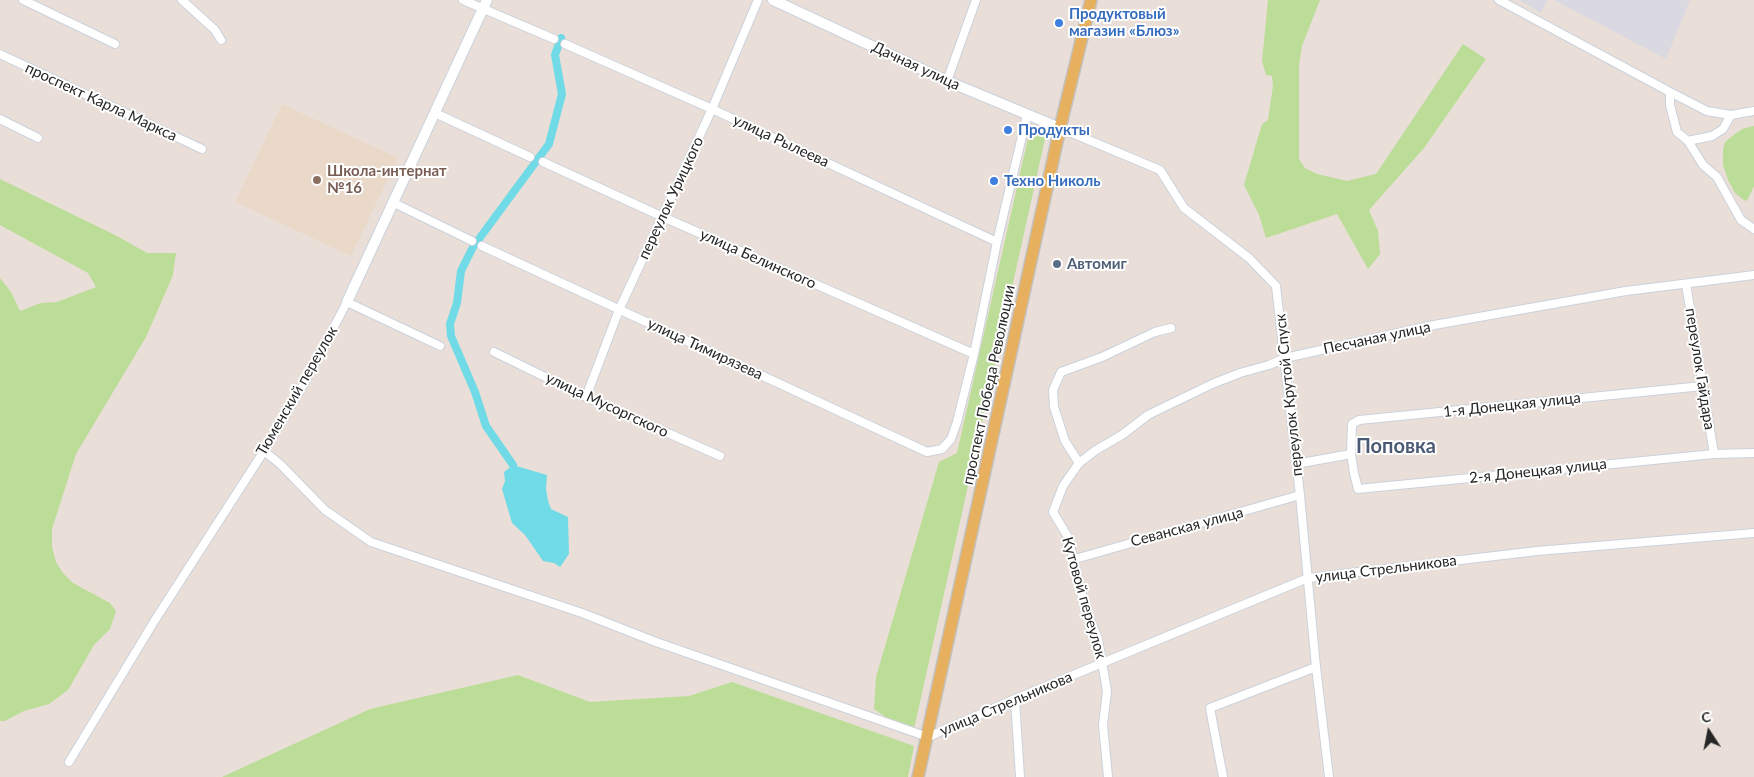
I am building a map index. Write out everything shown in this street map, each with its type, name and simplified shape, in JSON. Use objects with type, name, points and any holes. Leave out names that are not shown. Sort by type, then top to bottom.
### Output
[{"type":"main road","name":"проспект Победа Революции","points":[[918,777],[1060,128],[1090,0]]},
{"type":"street","points":[[23,0],[115,44]]},
{"type":"street","points":[[182,0],[215,30],[221,40]]},
{"type":"street","points":[[463,0],[485,5],[554,39]]},
{"type":"street","name":"переулок Урицкого","points":[[586,397],[619,310],[712,109],[758,0]]},
{"type":"street","name":"Дачная улица","points":[[773,0],[947,81],[1060,128]]},
{"type":"street","points":[[947,81],[976,0]]},
{"type":"street","points":[[1499,0],[1707,111],[1731,115],[1754,111]]},
{"type":"street","name":"Тюменский переулок","points":[[69,762],[155,620],[264,451],[305,382],[347,302],[485,5]]},
{"type":"street","name":"улица Рылеева","points":[[565,44],[712,109],[997,242]]},
{"type":"street","name":"проспект Карла Маркса","points":[[0,54],[202,149]]},
{"type":"street","points":[[1670,92],[1670,105],[1677,132],[1688,141],[1703,165],[1717,177],[1741,220],[1754,229]]},
{"type":"street","points":[[435,113],[530,157]]},
{"type":"street","points":[[974,354],[997,242],[1027,115]]},
{"type":"street","points":[[1688,141],[1712,136],[1723,129],[1731,115]]},
{"type":"street","points":[[0,119],[38,138]]},
{"type":"street","name":"переулок Крутой Спуск","points":[[1060,128],[1160,170],[1184,208],[1249,258],[1276,286],[1300,495],[1316,667],[1330,777]]},
{"type":"street","name":"улица Белинского","points":[[543,162],[663,218],[974,354]]},
{"type":"street","points":[[392,202],[472,241]]},
{"type":"street","name":"улица Тимирязева","points":[[482,246],[927,452],[942,449],[951,439],[974,354]]},
{"type":"street","name":"Песчаная улица","points":[[1053,512],[1063,486],[1079,463],[1096,450],[1122,435],[1148,415],[1212,384],[1240,373],[1269,365],[1285,358],[1434,325],[1626,291],[1754,275]]},
{"type":"street","name":"переулок Гайдара","points":[[1686,284],[1714,454]]},
{"type":"street","points":[[347,302],[440,346]]},
{"type":"street","points":[[1079,463],[1065,441],[1053,400],[1053,390],[1061,372],[1102,357],[1155,332],[1171,328]]},
{"type":"street","name":"улица Мусоргского","points":[[494,352],[586,397],[720,456]]},
{"type":"street","name":"1-я Донецкая улица","points":[[1351,454],[1352,424],[1359,420],[1703,386]]},
{"type":"street","points":[[264,451],[280,464],[325,510],[371,542],[582,613],[656,642],[928,737]]},
{"type":"street","name":"2-я Донецкая улица","points":[[1351,454],[1358,489],[1714,454],[1754,452]]},
{"type":"street","points":[[1296,464],[1351,454]]},
{"type":"street","name":"Севанская улица","points":[[1075,559],[1300,495]]},
{"type":"street","name":"Кутовой переулок","points":[[1053,512],[1068,537],[1075,559],[1084,604],[1098,640],[1107,691],[1103,725],[1108,777]]},
{"type":"street","name":"улица Стрельникова","points":[[928,737],[1308,578],[1537,551],[1754,533]]},
{"type":"street","points":[[1223,777],[1210,708],[1316,667]]},
{"type":"street","points":[[1015,699],[1020,777]]},
{"type":"shaded area","points":[[1519,0],[1547,0],[1541,13]]},
{"type":"shaded area","points":[[1554,0],[1690,0],[1666,59]]},
{"type":"shaded area","name":"Школа-интернат №16","points":[[282,104],[398,158],[351,256],[235,202]]},
{"type":"green space","points":[[1268,0],[1320,0],[1302,46],[1299,65],[1299,159],[1305,168],[1317,174],[1347,181],[1376,174],[1463,44],[1486,59],[1424,148],[1369,210],[1378,231],[1380,254],[1368,269],[1337,214],[1266,238],[1259,215],[1244,185],[1262,124],[1268,120],[1273,86],[1272,76],[1266,75],[1262,61]]},
{"type":"green space","points":[[1031,125],[1046,134],[914,729],[890,720],[874,709],[876,677],[939,462],[957,453]]},
{"type":"green space","points":[[1754,126],[1754,186],[1748,199],[1745,201],[1735,193],[1728,180],[1723,165],[1723,149],[1725,142],[1735,134],[1742,129]]},
{"type":"green space","points":[[0,179],[117,236],[147,253],[176,253],[173,275],[146,337],[76,454],[52,529],[52,547],[56,562],[63,573],[73,583],[110,603],[116,611],[110,629],[94,645],[68,690],[49,704],[24,711],[5,721],[0,721],[0,278],[11,292],[20,311],[41,303],[57,302],[96,287],[88,273],[0,225]]},
{"type":"green space","points":[[518,675],[590,702],[689,696],[732,682],[914,746],[908,777],[222,777],[370,709]]},
{"type":"water","points":[[513,465],[547,475],[546,489],[551,509],[568,517],[569,554],[560,567],[554,563],[543,561],[525,535],[512,523],[502,489],[505,481],[504,472]]},
{"type":"waterway","points":[[513,465],[486,426],[475,392],[451,336],[450,324],[457,303],[461,271],[473,247],[549,144],[562,94],[555,55],[561,38]]},
{"type":"place","name":"Продуктовый магазин «Блюз»","points":[[1059,23]]},
{"type":"place","name":"Продукты","points":[[1008,130]]},
{"type":"place","name":"Школа-интернат №16","points":[[317,180]]},
{"type":"place","name":"Техно Николь","points":[[994,181]]},
{"type":"place","name":"Автомиг","points":[[1057,264]]},
{"type":"district","name":"Поповка","points":[[1396,447]]}]
